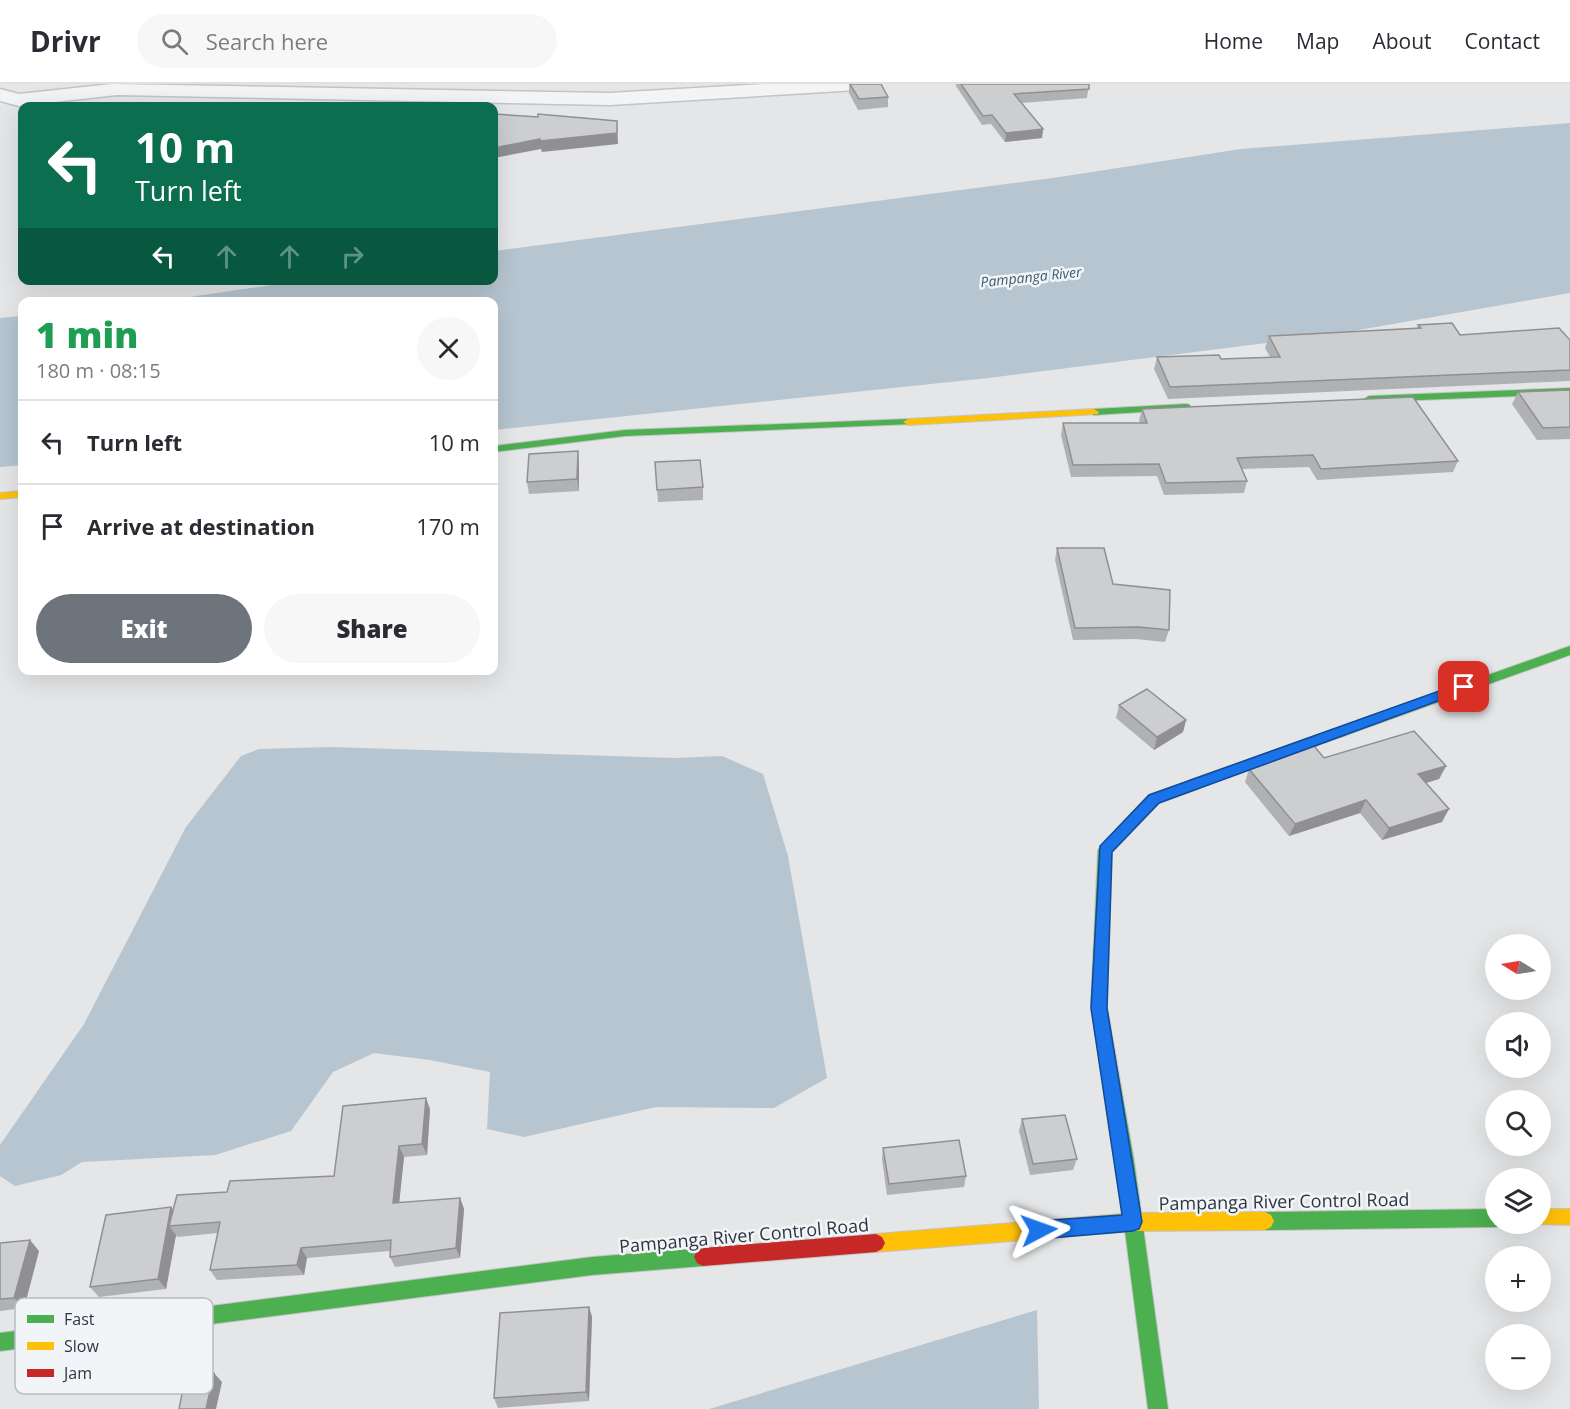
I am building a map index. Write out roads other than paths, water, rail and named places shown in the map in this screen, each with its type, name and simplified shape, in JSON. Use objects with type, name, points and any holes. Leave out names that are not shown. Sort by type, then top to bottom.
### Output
[{"type":"street","points":[[0,95],[19,100],[117,89],[175,87],[610,99],[857,84]]},
{"type":"street","points":[[1357,400],[1570,391]]},
{"type":"street","points":[[498,449],[625,433],[919,422],[1204,406]]},
{"type":"street","points":[[0,496],[18,494]]},
{"type":"street","points":[[1158,1409],[1133,1222],[1099,1008],[1105,850],[1154,799],[1570,650]]},
{"type":"street","points":[[1551,1217],[1570,1217]]},
{"type":"street","name":"Pampanga River Control Road","points":[[213,1315],[592,1266],[1133,1222],[1485,1218]]},
{"type":"street","name":"Pampanga River Control Road","points":[[0,1342],[15,1340]]},
{"type":"water","name":"Pampanga River","points":[[1570,123],[1570,293],[1330,335],[988,378],[498,430],[498,297],[190,297],[272,285],[498,285],[498,250],[1053,178],[1241,149]]},
{"type":"water","points":[[18,316],[18,465],[0,467],[0,318]]},
{"type":"water","points":[[330,747],[676,758],[722,756],[763,774],[788,856],[827,1078],[774,1108],[656,1107],[524,1137],[487,1129],[490,1072],[430,1060],[374,1053],[333,1072],[291,1131],[215,1155],[82,1162],[61,1175],[15,1186],[0,1176],[0,1145],[84,1024],[186,827],[241,756],[259,749]]},
{"type":"water","points":[[1037,1310],[1039,1409],[709,1409]]}]
